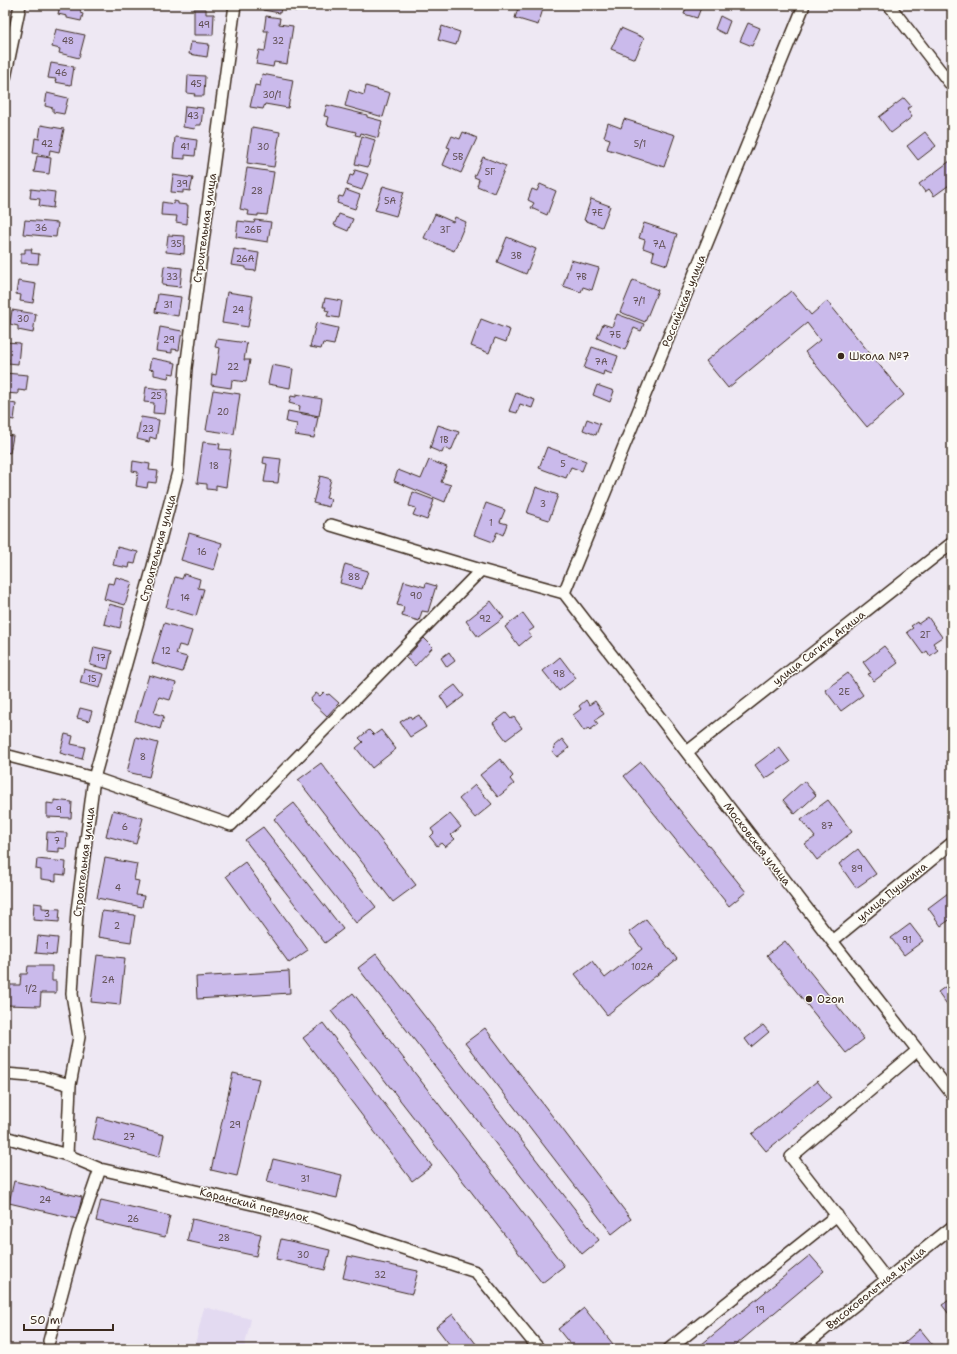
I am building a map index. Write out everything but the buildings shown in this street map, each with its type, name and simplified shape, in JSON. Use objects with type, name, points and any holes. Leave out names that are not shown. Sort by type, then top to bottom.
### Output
[{"type":"street","points":[[5,78],[20,5]]},
{"type":"street","name":"Строительная улица","points":[[70,1085],[79,1037],[72,994],[77,911],[94,778],[178,472],[186,368],[235,5]]},
{"type":"street","points":[[889,5],[952,86]]},
{"type":"street","name":"Российская улица","points":[[564,593],[805,6]]},
{"type":"street","points":[[331,525],[564,593]]},
{"type":"street","name":"улица Сагита Агиша","points":[[687,752],[952,543]]},
{"type":"street","points":[[5,755],[94,778],[231,825],[481,570]]},
{"type":"street","name":"Московская улица","points":[[564,593],[952,1094]]},
{"type":"street","name":"улица Пушкина","points":[[832,941],[952,843]]},
{"type":"street","points":[[887,1280],[791,1157],[918,1050]]},
{"type":"street","points":[[5,1074],[42,1077],[70,1085],[67,1155]]},
{"type":"street","name":"Каранский переулок","points":[[5,1137],[67,1155],[100,1169],[307,1218],[476,1272],[539,1349]]},
{"type":"street","points":[[49,1341],[78,1233],[100,1169]]},
{"type":"street","points":[[669,1349],[837,1215]]},
{"type":"street","name":"Высоковольтная улица","points":[[800,1349],[952,1228]]},
{"type":"shaded area","points":[[204,1307],[251,1319],[244,1349],[194,1349]]},
{"type":"place","name":"Школа №7","points":[[841,356]]},
{"type":"place","name":"Ozon","points":[[809,999]]}]
